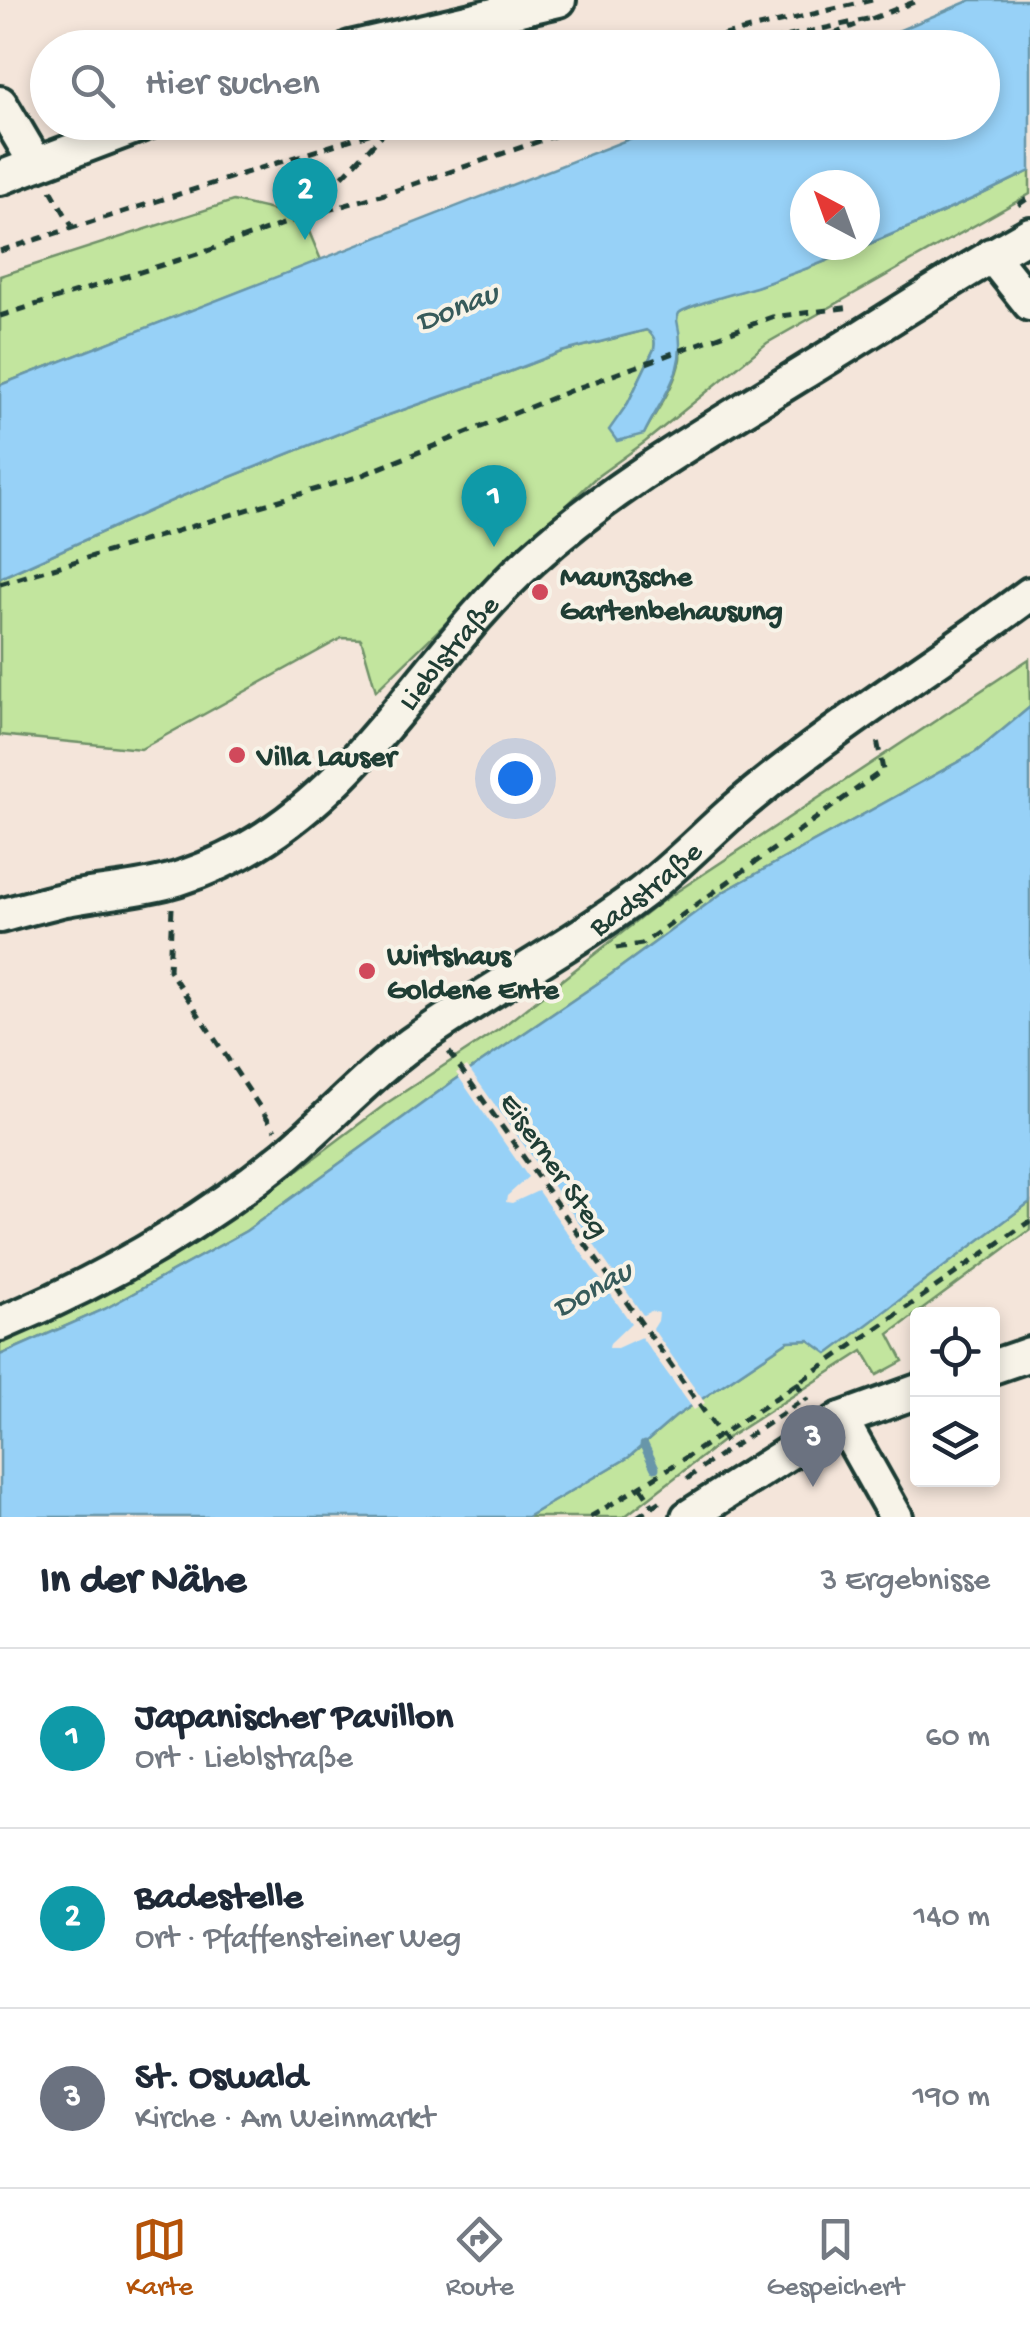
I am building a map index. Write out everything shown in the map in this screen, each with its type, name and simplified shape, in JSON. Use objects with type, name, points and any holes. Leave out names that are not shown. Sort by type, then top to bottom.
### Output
[{"type":"street","points":[[429,30],[560,0]]},
{"type":"street","points":[[0,103],[36,164]]},
{"type":"street","points":[[0,178],[100,140]]},
{"type":"street","name":"Lieblstraße","points":[[0,916],[66,899],[174,880],[266,838],[324,792],[376,740],[526,564],[592,507],[677,450],[1030,234]]},
{"type":"street","points":[[991,256],[1030,304]]},
{"type":"street","name":"Badstraße","points":[[0,1324],[155,1247],[226,1201],[290,1152],[410,1045],[642,893],[758,791],[1030,594]]},
{"type":"street","points":[[1000,1364],[1030,1354]]},
{"type":"street","points":[[688,1517],[841,1419],[910,1394]]},
{"type":"street","points":[[841,1419],[896,1517]]},
{"type":"path","points":[[746,30],[872,0]]},
{"type":"path","points":[[843,30],[919,0]]},
{"type":"path","points":[[817,30],[872,18]]},
{"type":"path","points":[[0,250],[342,140]]},
{"type":"path","points":[[303,217],[375,140]]},
{"type":"path","points":[[0,316],[543,140]]},
{"type":"path","points":[[36,164],[72,226]]},
{"type":"path","points":[[0,584],[360,476],[772,317],[859,306],[902,310]]},
{"type":"path","points":[[608,949],[642,944],[884,770],[870,708]]},
{"type":"path","points":[[174,880],[169,970],[290,1152]]},
{"type":"path","name":"Eiserner Steg","points":[[448,1052],[730,1448]]},
{"type":"path","points":[[590,1517],[1030,1221]]},
{"type":"path","points":[[702,1467],[806,1398],[796,1382]]},
{"type":"path","points":[[641,1486],[654,1507]]},
{"type":"green space","points":[[1030,171],[1030,194],[767,343],[595,478],[376,691],[361,639],[342,638],[141,749],[0,735],[0,578],[180,497],[363,424],[561,352],[647,330],[654,338],[654,349],[610,430],[644,434],[678,370],[678,314],[828,260],[880,260],[880,240]]},
{"type":"green space","points":[[233,201],[303,217],[321,260],[0,385],[0,276]]},
{"type":"green space","points":[[1029,659],[1030,707],[976,752],[725,891],[246,1231],[105,1309],[0,1355],[0,1341],[165,1256],[281,1183],[387,1103],[501,1028],[661,902]]},
{"type":"green space","points":[[1030,1202],[1030,1230],[926,1307],[910,1307],[910,1319],[889,1334],[903,1361],[877,1375],[863,1351],[721,1442],[624,1517],[527,1517],[629,1457],[675,1417],[788,1341],[809,1340],[828,1353]]},
{"type":"water","name":"Donau","points":[[971,0],[1030,0],[1030,171],[880,239],[880,170],[790,170],[790,260],[828,260],[679,313],[677,368],[644,434],[617,441],[609,430],[628,403],[654,349],[654,338],[646,330],[561,352],[363,424],[180,497],[0,578],[0,385],[627,140],[1000,140],[1000,30],[900,30]]},
{"type":"water","name":"Donau","points":[[1030,707],[1030,1202],[828,1354],[809,1340],[788,1341],[675,1417],[629,1457],[527,1517],[0,1517],[0,1355],[105,1309],[246,1231],[725,891],[976,752]]},
{"type":"pier","points":[[467,1066],[541,1169],[549,1164],[556,1167],[550,1182],[643,1315],[659,1313],[653,1329],[705,1403],[694,1410],[641,1337],[609,1348],[631,1323],[538,1191],[506,1202],[507,1196],[528,1177],[456,1073]]},
{"type":"waterway","points":[[644,1445],[655,1468]]},
{"type":"place","name":"Badestelle","points":[[305,240]]},
{"type":"place","name":"Japanischer Pavillon","points":[[494,547]]},
{"type":"place","name":"Maunzsche Gartenbehausung","points":[[540,592]]},
{"type":"place","name":"Villa Lauser","points":[[237,755]]},
{"type":"place","name":"Wirtshaus Goldene Ente","points":[[367,971]]},
{"type":"place","name":"St. Oswald","points":[[813,1487]]}]
